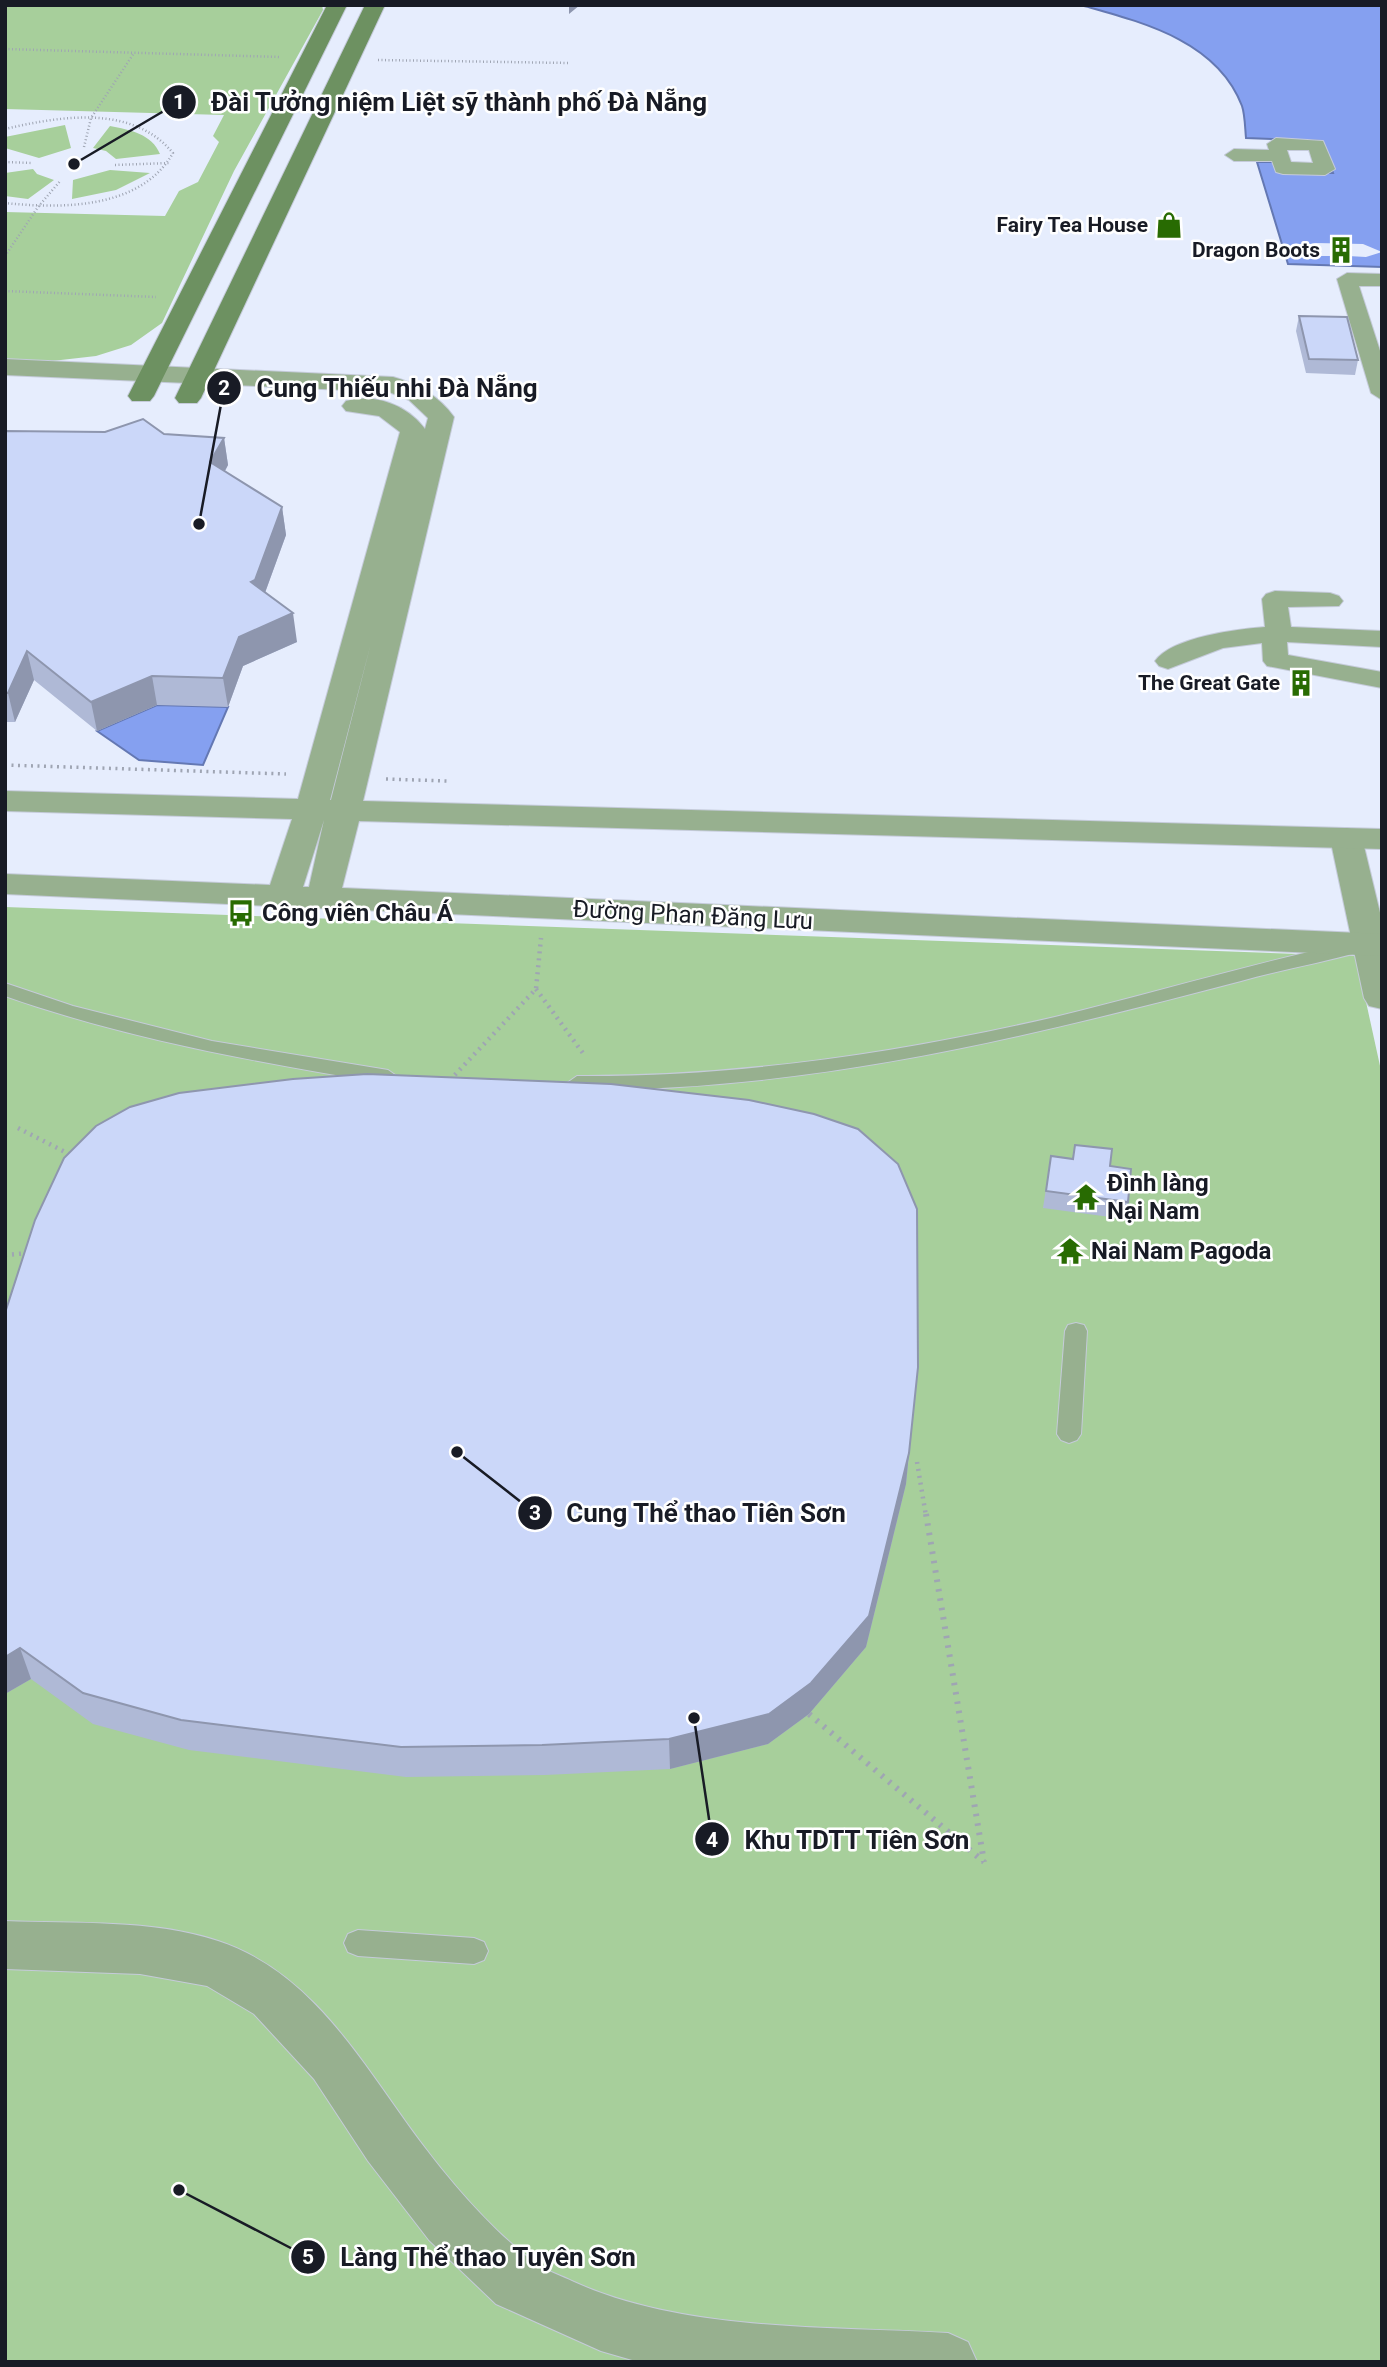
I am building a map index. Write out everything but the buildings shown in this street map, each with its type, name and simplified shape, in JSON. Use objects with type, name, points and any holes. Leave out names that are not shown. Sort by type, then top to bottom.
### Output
[{"type":"main road","points":[[147,385],[337,5]]},
{"type":"main road","points":[[194,387],[375,5]]},
{"type":"main road","points":[[289,97],[329,98]]},
{"type":"main road","points":[[215,247],[260,248]]},
{"type":"street","points":[[1234,155],[1280,156]]},
{"type":"street","points":[[1339,256],[1382,393]]},
{"type":"street","points":[[1347,279],[1382,280]]},
{"type":"street","points":[[5,367],[147,385],[393,385],[418,394],[442,417],[323,899]]},
{"type":"street","points":[[5,391],[147,385]]},
{"type":"street","points":[[194,387],[383,408],[401,415],[413,431],[311,810],[283,897]]},
{"type":"street","points":[[1330,601],[1275,599],[1276,661],[1382,680]]},
{"type":"street","points":[[1168,661],[1207,641],[1227,637],[1276,635],[1382,639]]},
{"type":"street","points":[[5,801],[1382,839]]},
{"type":"street","points":[[1346,838],[1376,945],[1382,998]]},
{"type":"street","name":"Đường Phan Đăng Lưu","points":[[5,884],[1376,945]]},
{"type":"street","points":[[5,1944],[140,1950],[216,1964],[272,1997],[333,2061],[387,2142],[449,2220],[516,2284],[601,2323],[688,2346],[948,2362]]},
{"type":"lane","points":[[554,1083],[650,1086],[856,1064],[1055,1023],[1296,959],[1376,945]]},
{"type":"lane","points":[[5,989],[67,1011],[212,1048],[369,1076],[410,1078]]},
{"type":"lane","points":[[1069,1434],[1076,1331]]},
{"type":"lane","points":[[358,1942],[474,1951]]},
{"type":"path","points":[[5,49],[291,57]]},
{"type":"path","points":[[84,147],[91,118],[134,53]]},
{"type":"path","points":[[370,60],[569,63]]},
{"type":"path","points":[[5,129],[58,119],[91,118],[123,122],[148,129],[166,140],[173,153],[169,163],[153,180],[128,192],[95,201],[38,207],[5,203]]},
{"type":"path","points":[[5,162],[33,163]]},
{"type":"path","points":[[115,164],[169,163]]},
{"type":"path","points":[[5,256],[38,207],[61,180]]},
{"type":"path","points":[[5,291],[168,297]]},
{"type":"path","points":[[5,765],[288,774]]},
{"type":"path","points":[[440,1087],[450,1080],[536,989],[542,935]]},
{"type":"path","points":[[536,989],[605,1084]]},
{"type":"path","points":[[18,1128],[80,1160]]},
{"type":"path","points":[[5,1255],[31,1253]]},
{"type":"path","points":[[809,1714],[984,1863],[917,1462]]},
{"type":"green space","points":[[5,5],[322,5],[323,10],[234,171],[162,323],[131,345],[96,356],[52,361],[5,359],[5,212],[165,216],[179,191],[198,182],[219,142],[213,136],[224,115],[5,109]]},
{"type":"green space","points":[[65,125],[71,148],[39,158],[5,148],[5,137]]},
{"type":"green space","points":[[110,126],[146,137],[160,154],[116,159],[106,151],[93,148]]},
{"type":"green space","points":[[33,169],[37,174],[54,180],[28,199],[5,196],[5,173]]},
{"type":"green space","points":[[110,170],[150,173],[116,190],[72,199],[73,180]]},
{"type":"green space","points":[[5,907],[1356,956],[1382,1075],[1382,2362],[5,2362]]},
{"type":"water","points":[[1081,5],[1382,5],[1382,267],[1288,264],[1257,162],[1275,162],[1279,172],[1333,173],[1322,141],[1246,138],[1242,106],[1230,83],[1215,65],[1175,37]]},
{"type":"water","points":[[157,705],[228,707],[203,765],[139,760],[97,731]]},
{"type":"pier","name":"Dragon Boots","points":[[1363,244],[1382,252],[1366,257],[1348,256],[1351,266],[1335,266],[1332,256],[1311,256],[1302,250],[1304,245]]},
{"type":"place","name":"Đài Tưởng niệm Liệt sỹ thành phố Đà Nẵng","points":[[74,164]]},
{"type":"place","name":"Fairy Tea House","points":[[1169,225]]},
{"type":"place","name":"Dragon Boots","points":[[1341,250]]},
{"type":"place","name":"Cung Thiếu nhi Đà Nẵng","points":[[199,524]]},
{"type":"place","name":"The Great Gate","points":[[1301,683]]},
{"type":"place","name":"Công viên Châu Á","points":[[241,913]]},
{"type":"place","name":"Đình làng Nại Nam","points":[[1086,1197]]},
{"type":"place","name":"Nai Nam Pagoda","points":[[1070,1251]]},
{"type":"place","name":"Cung Thể thao Tiên Sơn","points":[[457,1452]]},
{"type":"place","name":"Khu TDTT Tiên Sơn","points":[[694,1718]]},
{"type":"place","name":"Làng Thể thao Tuyên Sơn","points":[[179,2190]]}]
